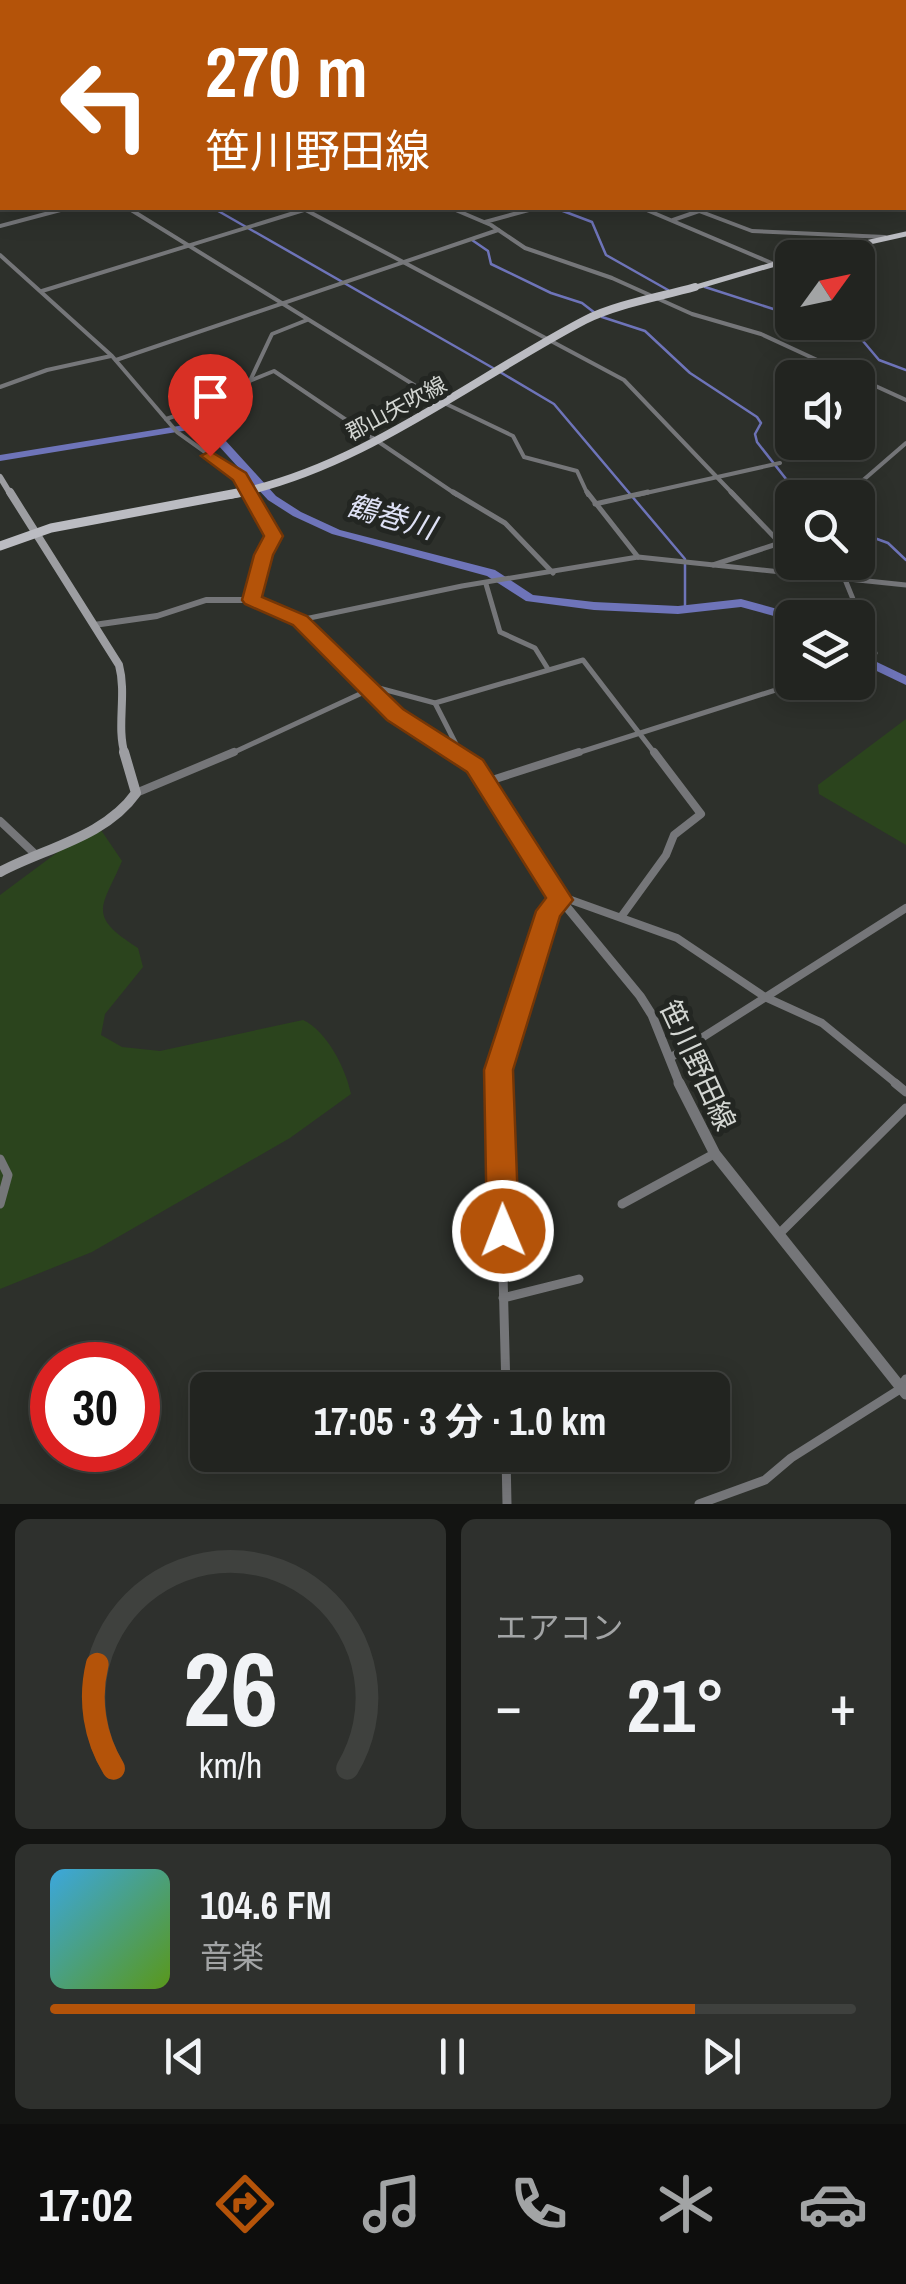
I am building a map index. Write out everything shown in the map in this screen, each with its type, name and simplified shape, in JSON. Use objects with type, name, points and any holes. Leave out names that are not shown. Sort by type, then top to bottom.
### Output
[{"type":"main road","name":"郡山矢吹線","points":[[870,240],[906,234]]},
{"type":"main road","name":"郡山矢吹線","points":[[0,546],[35,533],[269,484],[374,442],[595,316],[774,264]]},
{"type":"main road","points":[[0,872],[108,821],[130,804],[136,793],[121,742],[121,670],[1,482]]},
{"type":"street","points":[[0,226],[60,210]]},
{"type":"street","points":[[133,210],[444,403],[513,436],[524,458],[577,471],[594,504],[638,557]]},
{"type":"street","points":[[41,292],[300,210]]},
{"type":"street","points":[[310,210],[624,380],[775,539]]},
{"type":"street","points":[[456,210],[484,222],[525,248],[692,314],[761,334],[818,360]]},
{"type":"street","points":[[484,222],[529,210]]},
{"type":"street","points":[[647,210],[774,264]]},
{"type":"street","points":[[673,220],[699,211],[752,232],[886,236]]},
{"type":"street","points":[[0,386],[47,370],[114,358],[498,230]]},
{"type":"street","points":[[0,255],[114,358],[177,432],[253,489],[274,538],[263,555],[252,600]]},
{"type":"street","points":[[252,380],[272,334],[308,320]]},
{"type":"street","points":[[169,421],[216,402],[274,371],[374,442],[505,524],[554,574]]},
{"type":"street","points":[[875,386],[906,400]]},
{"type":"street","points":[[863,480],[906,443]]},
{"type":"street","points":[[594,504],[780,463]]},
{"type":"street","points":[[713,565],[775,544]]},
{"type":"street","points":[[300,620],[638,557],[775,573]]},
{"type":"street","points":[[844,580],[876,654]]},
{"type":"street","points":[[870,580],[906,585]]},
{"type":"street","points":[[486,584],[500,632],[535,648],[548,669]]},
{"type":"street","name":"笹川野田線","points":[[94,625],[157,616],[206,600],[252,600],[300,620],[395,715],[461,754],[486,782],[560,900],[640,996],[691,1113],[715,1154],[904,1386]]},
{"type":"street","points":[[136,793],[172,781],[375,686],[435,704],[582,660],[701,816],[674,835],[666,855],[621,917]]},
{"type":"street","points":[[486,782],[775,690]]},
{"type":"street","points":[[435,704],[461,754]]},
{"type":"street","points":[[0,820],[34,853]]},
{"type":"street","points":[[505,1372],[498,1070],[549,911],[560,900],[571,900],[677,938],[765,997],[822,1023],[906,1092]]},
{"type":"street","points":[[670,1058],[906,908]]},
{"type":"street","points":[[778,1234],[906,1108]]},
{"type":"street","points":[[622,1204],[715,1154]]},
{"type":"street","points":[[0,1158],[6,1164],[8,1178],[0,1204]]},
{"type":"street","points":[[503,1298],[578,1279]]},
{"type":"street","points":[[699,1504],[765,1480],[791,1458],[904,1386]]},
{"type":"street","points":[[506,1472],[507,1504]]},
{"type":"green space","points":[[906,719],[906,845],[819,794],[818,785]]},
{"type":"green space","points":[[101,830],[122,861],[105,900],[105,918],[138,948],[143,967],[105,1014],[101,1035],[122,1047],[160,1051],[303,1020],[320,1033],[334,1052],[351,1094],[290,1138],[92,1252],[0,1289],[0,895],[70,843]]},
{"type":"waterway","points":[[216,210],[493,368]]},
{"type":"waterway","points":[[560,210],[592,222],[606,255],[668,290]]},
{"type":"waterway","points":[[472,240],[488,251],[491,264],[551,293],[582,303],[595,313]]},
{"type":"waterway","points":[[705,287],[775,310]]},
{"type":"waterway","points":[[602,317],[645,331],[690,373],[757,417],[761,423],[755,434],[757,442],[787,480]]},
{"type":"waterway","points":[[862,340],[879,360],[906,370]]},
{"type":"waterway","points":[[500,372],[554,404],[685,559],[685,609]]},
{"type":"waterway","name":"鶴巻川","points":[[0,458],[197,426],[221,442],[272,498],[297,514],[336,532],[491,573],[530,598],[678,610],[741,603],[775,612]]},
{"type":"waterway","points":[[875,538],[888,543],[906,560]]},
{"type":"waterway","name":"鶴巻川","points":[[875,666],[906,681]]},
{"type":"route","points":[[210,456],[240,477],[274,536],[263,555],[252,600],[273,605],[300,620],[395,715],[475,766],[560,900],[549,911],[498,1070],[503,1231]]}]
